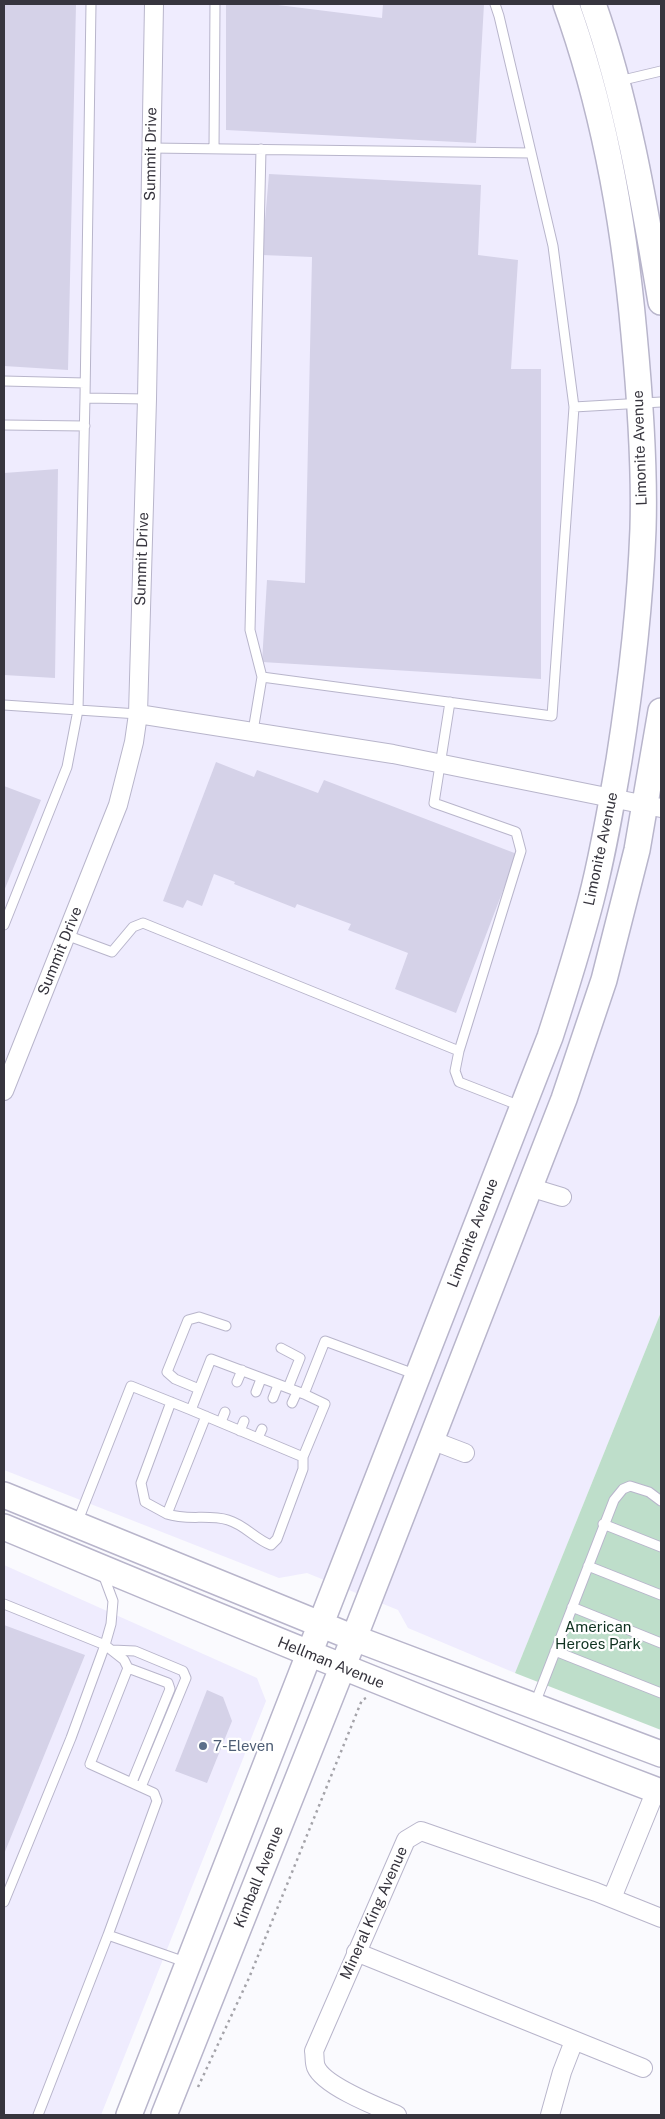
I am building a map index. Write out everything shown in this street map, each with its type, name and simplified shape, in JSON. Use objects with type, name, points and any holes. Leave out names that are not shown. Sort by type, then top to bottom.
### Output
[{"type":"main road","name":"Limonite Avenue","points":[[308,1654],[550,1036],[592,898],[613,799],[629,695],[639,592],[650,402],[631,298],[622,228],[603,132],[587,68],[566,4]]},
{"type":"main road","points":[[593,4],[604,34],[642,190],[661,302]]},
{"type":"main road","points":[[354,1638],[564,1098],[604,980],[637,850],[653,806],[661,711]]},
{"type":"main road","points":[[523,1107],[533,1114],[536,1125],[529,1187]]},
{"type":"main road","name":"Hellman Avenue","points":[[4,1495],[354,1638],[661,1754]]},
{"type":"main road","name":"Hellman Avenue","points":[[4,1527],[486,1726],[658,1791]]},
{"type":"main road","name":"Kimball Avenue","points":[[164,2115],[354,1638]]},
{"type":"main road","points":[[129,2115],[308,1654]]},
{"type":"street","name":"Summit Drive","points":[[4,1090],[118,806],[134,742],[138,714],[147,399],[154,4]]},
{"type":"street","points":[[138,714],[394,754],[653,806]]},
{"type":"street","points":[[529,1187],[562,1197]]},
{"type":"street","points":[[431,1440],[464,1453]]},
{"type":"street","points":[[612,1898],[658,1791]]},
{"type":"street","name":"Mineral King Avenue","points":[[397,2115],[351,2094],[327,2080],[316,2067],[314,2051],[406,1840],[421,1831],[612,1898],[661,1918]]},
{"type":"street","points":[[356,1952],[643,2068]]},
{"type":"street","points":[[550,2115],[574,2041]]},
{"type":"lane","points":[[4,925],[67,767],[78,710],[85,426],[91,4]]},
{"type":"lane","points":[[214,149],[215,4]]},
{"type":"lane","points":[[262,678],[552,716],[574,407],[553,246],[500,16],[495,4]]},
{"type":"lane","points":[[616,81],[661,71]]},
{"type":"lane","points":[[151,148],[531,153]]},
{"type":"lane","points":[[253,731],[262,678],[250,630],[261,149]]},
{"type":"lane","points":[[4,381],[85,383]]},
{"type":"lane","points":[[85,398],[147,399]]},
{"type":"lane","points":[[574,407],[650,402]]},
{"type":"lane","points":[[4,425],[85,426]]},
{"type":"lane","points":[[450,702],[434,803],[516,832],[521,851],[459,1051],[455,1071],[459,1082],[523,1107]]},
{"type":"lane","points":[[4,705],[138,714]]},
{"type":"lane","points":[[66,935],[112,952],[133,927],[143,923],[459,1051]]},
{"type":"lane","points":[[199,1389],[175,1379],[167,1372],[188,1320],[199,1317],[226,1326]]},
{"type":"lane","points":[[292,1403],[301,1393],[325,1341],[417,1376]]},
{"type":"lane","points":[[281,1348],[300,1358],[288,1388]]},
{"type":"lane","points":[[171,1402],[141,1482],[145,1502],[176,1517],[209,1517],[228,1520],[248,1529],[261,1541],[271,1545],[277,1539],[303,1469],[304,1458],[325,1404],[211,1359],[191,1410]]},
{"type":"lane","points":[[237,1382],[242,1370]]},
{"type":"lane","points":[[256,1392],[261,1379]]},
{"type":"lane","points":[[273,1398],[278,1385]]},
{"type":"lane","points":[[76,1525],[131,1386],[258,1438],[277,1441],[304,1458]]},
{"type":"lane","points":[[221,1422],[225,1412]]},
{"type":"lane","points":[[167,1514],[206,1416]]},
{"type":"lane","points":[[240,1431],[244,1422]]},
{"type":"lane","points":[[258,1438],[262,1429]]},
{"type":"lane","points":[[534,1706],[603,1524],[618,1494],[630,1486],[649,1492],[661,1501]]},
{"type":"lane","points":[[603,1524],[661,1547]]},
{"type":"lane","points":[[588,1566],[661,1595]]},
{"type":"lane","points":[[4,1902],[108,1647],[113,1601],[100,1568]]},
{"type":"lane","points":[[4,1604],[108,1647],[135,1651],[183,1671],[186,1678],[141,1787]]},
{"type":"lane","points":[[572,1607],[661,1643]]},
{"type":"lane","points":[[38,2115],[157,1801],[154,1793],[90,1764],[106,1735],[125,1689],[128,1668],[124,1660],[108,1647]]},
{"type":"lane","points":[[555,1651],[661,1693]]},
{"type":"lane","points":[[128,1668],[168,1683],[170,1689],[160,1702],[141,1750],[132,1782]]},
{"type":"lane","points":[[108,1934],[188,1963]]},
{"type":"path","points":[[196,2091],[249,1978],[362,1700],[369,1697]]},
{"type":"shaded area","points":[[4,4],[661,4],[661,1312],[515,1673],[408,1628],[398,1610],[307,1573],[279,1578],[4,1470]]},
{"type":"shaded area","points":[[4,1565],[257,1678],[266,1701],[101,2115],[4,2115]]},
{"type":"green space","name":"American Heroes Park","points":[[661,1312],[661,1730],[515,1673]]},
{"type":"building","points":[[4,4],[76,4],[68,370],[4,366]]},
{"type":"building","points":[[226,4],[270,4],[382,18],[383,4],[484,4],[476,143],[226,130]]},
{"type":"building","points":[[269,174],[481,185],[478,255],[518,260],[511,369],[541,369],[541,679],[262,662],[267,580],[305,583],[312,257],[262,255]]},
{"type":"building","points":[[58,469],[55,678],[4,675],[4,473]]},
{"type":"building","points":[[216,762],[254,777],[257,770],[318,793],[324,780],[517,854],[456,1013],[395,989],[408,953],[348,930],[351,924],[297,904],[295,908],[214,874],[202,906],[187,900],[183,908],[163,901]]},
{"type":"building","points":[[4,786],[41,800],[4,891]]},
{"type":"building","points":[[4,1625],[85,1655],[4,1854]]},
{"type":"building","name":"7-Eleven","points":[[207,1690],[223,1697],[232,1721],[207,1783],[175,1771]]},
{"type":"place","name":"7-Eleven","points":[[203,1746]]}]
